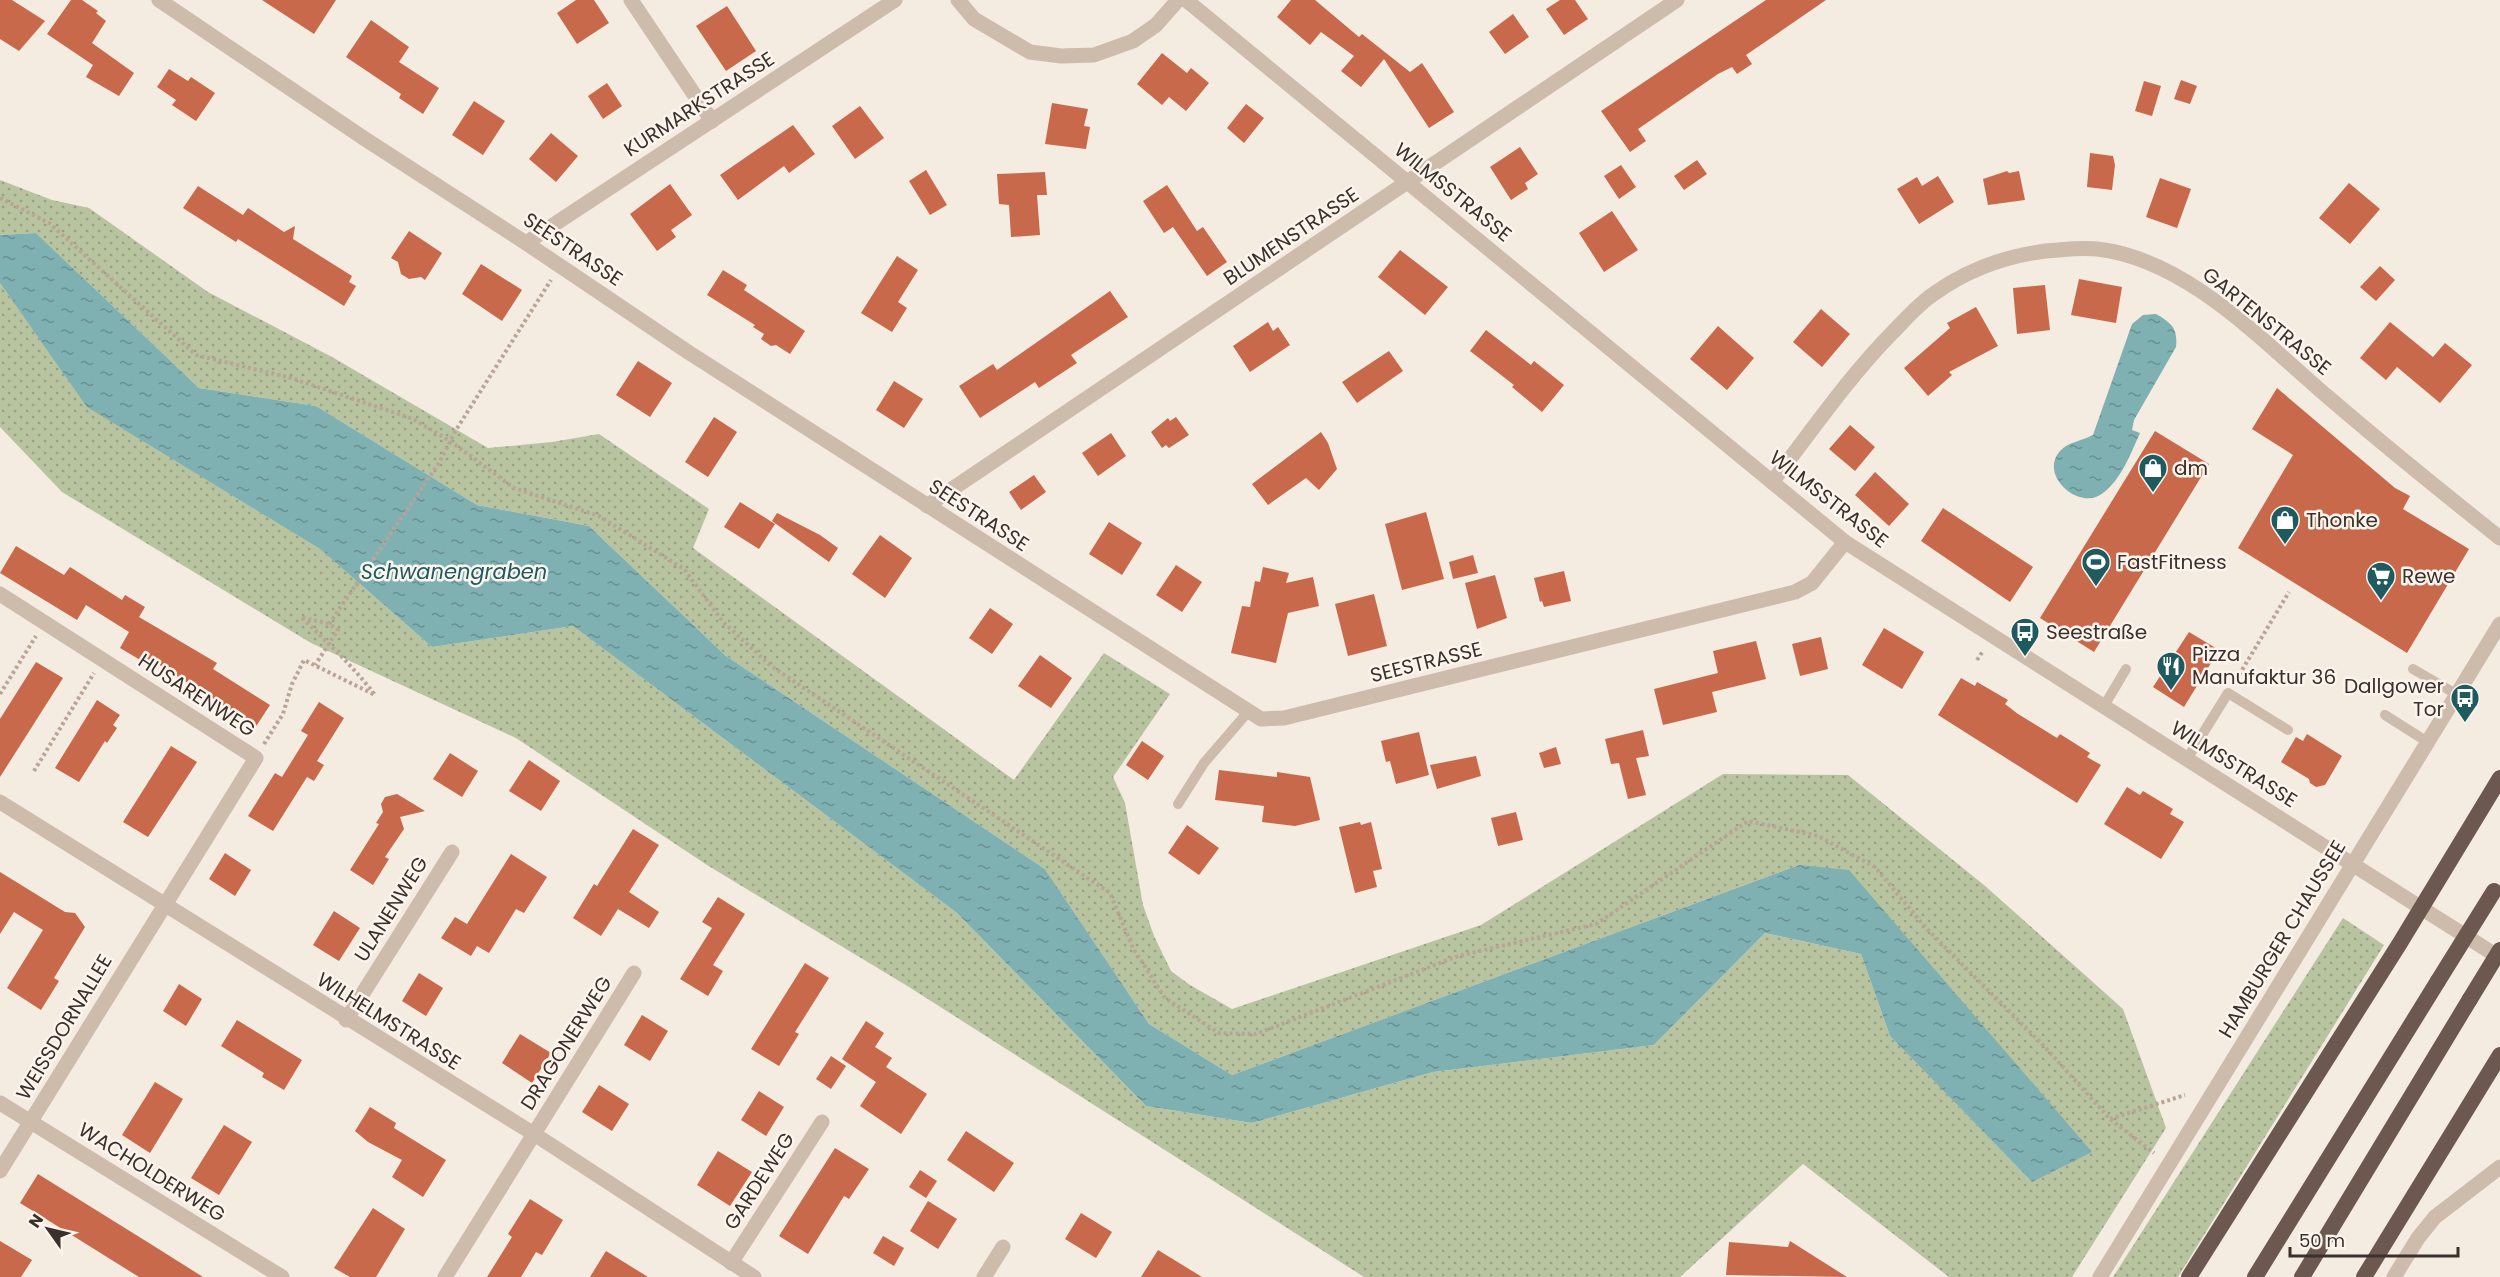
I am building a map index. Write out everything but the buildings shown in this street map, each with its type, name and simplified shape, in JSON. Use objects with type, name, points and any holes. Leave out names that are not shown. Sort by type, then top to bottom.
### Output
[{"type":"highway","points":[[2189,1277],[2500,778]]},
{"type":"highway","points":[[2255,1277],[2497,886]]},
{"type":"highway","points":[[2302,1277],[2500,950]]},
{"type":"highway","points":[[2364,1277],[2500,1055]]},
{"type":"street","name":"SEESTRASSE","points":[[159,0],[364,140],[526,243],[688,352],[1262,720],[1284,718],[1795,592],[1812,583],[1845,543]]},
{"type":"street","points":[[631,0],[712,121]]},
{"type":"street","name":"KURMARKSTRASSE","points":[[526,243],[896,0]]},
{"type":"street","points":[[958,0],[974,19],[1030,52],[1061,56],[1094,55],[1133,41],[1156,25],[1178,0]]},
{"type":"street","name":"WILMSSTRASSE","points":[[1186,0],[1845,543],[2500,958]]},
{"type":"street","name":"BLUMENSTRASSE","points":[[927,506],[1677,0]]},
{"type":"street","name":"GARTENSTRASSE","points":[[1772,482],[1867,358],[1914,310],[1934,294],[1986,264],[2018,254],[2084,248],[2100,249],[2145,261],[2179,278],[2222,306],[2392,452],[2500,538]]},
{"type":"street","name":"HUSARENWEG","points":[[0,594],[256,758],[164,904]]},
{"type":"street","name":"HAMBURGER CHAUSSEE","points":[[2100,1277],[2426,741],[2500,624]]},
{"type":"street","name":"WILHELMSTRASSE","points":[[0,802],[346,1020],[534,1134],[754,1277]]},
{"type":"street","name":"ULANENWEG","points":[[346,1020],[452,852]]},
{"type":"street","name":"WEISSDORNALLEE","points":[[0,1171],[164,904]]},
{"type":"street","name":"DRAGONERWEG","points":[[445,1277],[634,973]]},
{"type":"street","name":"WACHOLDERWEG","points":[[0,1103],[282,1277]]},
{"type":"street","name":"GARDEWEG","points":[[731,1263],[822,1122]]},
{"type":"street","points":[[2394,1277],[2418,1238],[2435,1217],[2500,1167]]},
{"type":"street","points":[[984,1277],[1003,1247]]},
{"type":"lane","points":[[2104,706],[2126,669]]},
{"type":"lane","points":[[2413,669],[2456,694]]},
{"type":"lane","points":[[2187,759],[2228,693],[2288,730]]},
{"type":"lane","points":[[1178,804],[1204,763],[1248,712]]},
{"type":"lane","points":[[2385,715],[2426,741]]},
{"type":"path","points":[[0,198],[49,224],[196,355],[291,378],[413,419],[450,441],[514,488],[599,516],[684,569],[723,622],[771,666],[1110,893],[1133,948],[1165,998],[1219,1033],[1256,1034],[1458,956],[1596,924],[1748,821],[1818,836],[1875,867],[1925,927],[2045,1047],[2110,1119],[2170,1163]]},
{"type":"path","points":[[329,624],[439,463],[450,441],[560,266]]},
{"type":"path","points":[[2228,693],[2289,592]]},
{"type":"path","points":[[256,758],[283,714],[292,684],[304,660],[375,695],[356,670],[329,644],[301,617],[329,624],[338,630],[329,644],[315,665]]},
{"type":"path","points":[[0,694],[44,622]]},
{"type":"path","points":[[34,771],[102,660]]},
{"type":"path","points":[[2110,1119],[2185,1095]]},
{"type":"green space","points":[[0,180],[52,200],[89,208],[208,292],[332,357],[488,448],[552,442],[599,434],[709,509],[693,548],[1014,780],[1104,653],[1170,694],[1113,777],[1125,803],[1143,905],[1154,936],[1171,971],[1190,985],[1232,1009],[1481,925],[1723,774],[1848,775],[1984,885],[2123,1009],[2166,1128],[2072,1277],[1949,1277],[1803,1164],[1680,1277],[1364,1277],[909,987],[707,865],[516,738],[311,643],[62,492],[0,427],[0,283],[88,407],[320,549],[432,647],[573,626],[957,913],[1146,1106],[1252,1123],[1433,1072],[1654,1045],[1765,933],[1861,954],[1890,1036],[2031,1181],[1799,865],[1232,1075],[1149,1024],[1045,869],[726,656],[589,526],[477,505],[316,406],[199,388],[36,233],[0,235]]},
{"type":"green space","points":[[2343,918],[2384,945],[2178,1277],[2113,1277]]},
{"type":"water","name":"Schwanengraben","points":[[36,233],[199,388],[316,406],[477,505],[589,526],[726,656],[1045,869],[1149,1024],[1232,1075],[1799,865],[1849,870],[2092,1152],[2032,1182],[1890,1036],[1861,954],[1765,933],[1654,1045],[1433,1072],[1252,1123],[1146,1106],[957,913],[573,626],[432,647],[320,549],[87,407],[0,283],[0,235]]},
{"type":"water","points":[[2156,314],[2173,327],[2176,347],[2134,420],[2132,430],[2140,433],[2133,449],[2120,474],[2103,493],[2094,498],[2083,498],[2073,494],[2058,480],[2054,470],[2055,460],[2063,448],[2093,435],[2132,324],[2143,315]]},
{"type":"place","name":"dm","points":[[2153,494]]},
{"type":"place","name":"Thonke","points":[[2285,546]]},
{"type":"place","name":"FastFitness","points":[[2096,588]]},
{"type":"place","name":"Rewe","points":[[2381,602]]},
{"type":"place","name":"Seestraße","points":[[2025,658]]},
{"type":"place","name":"Pizza Manufaktur 36","points":[[2171,692]]},
{"type":"place","name":"Dallgower Tor","points":[[2465,724]]}]
